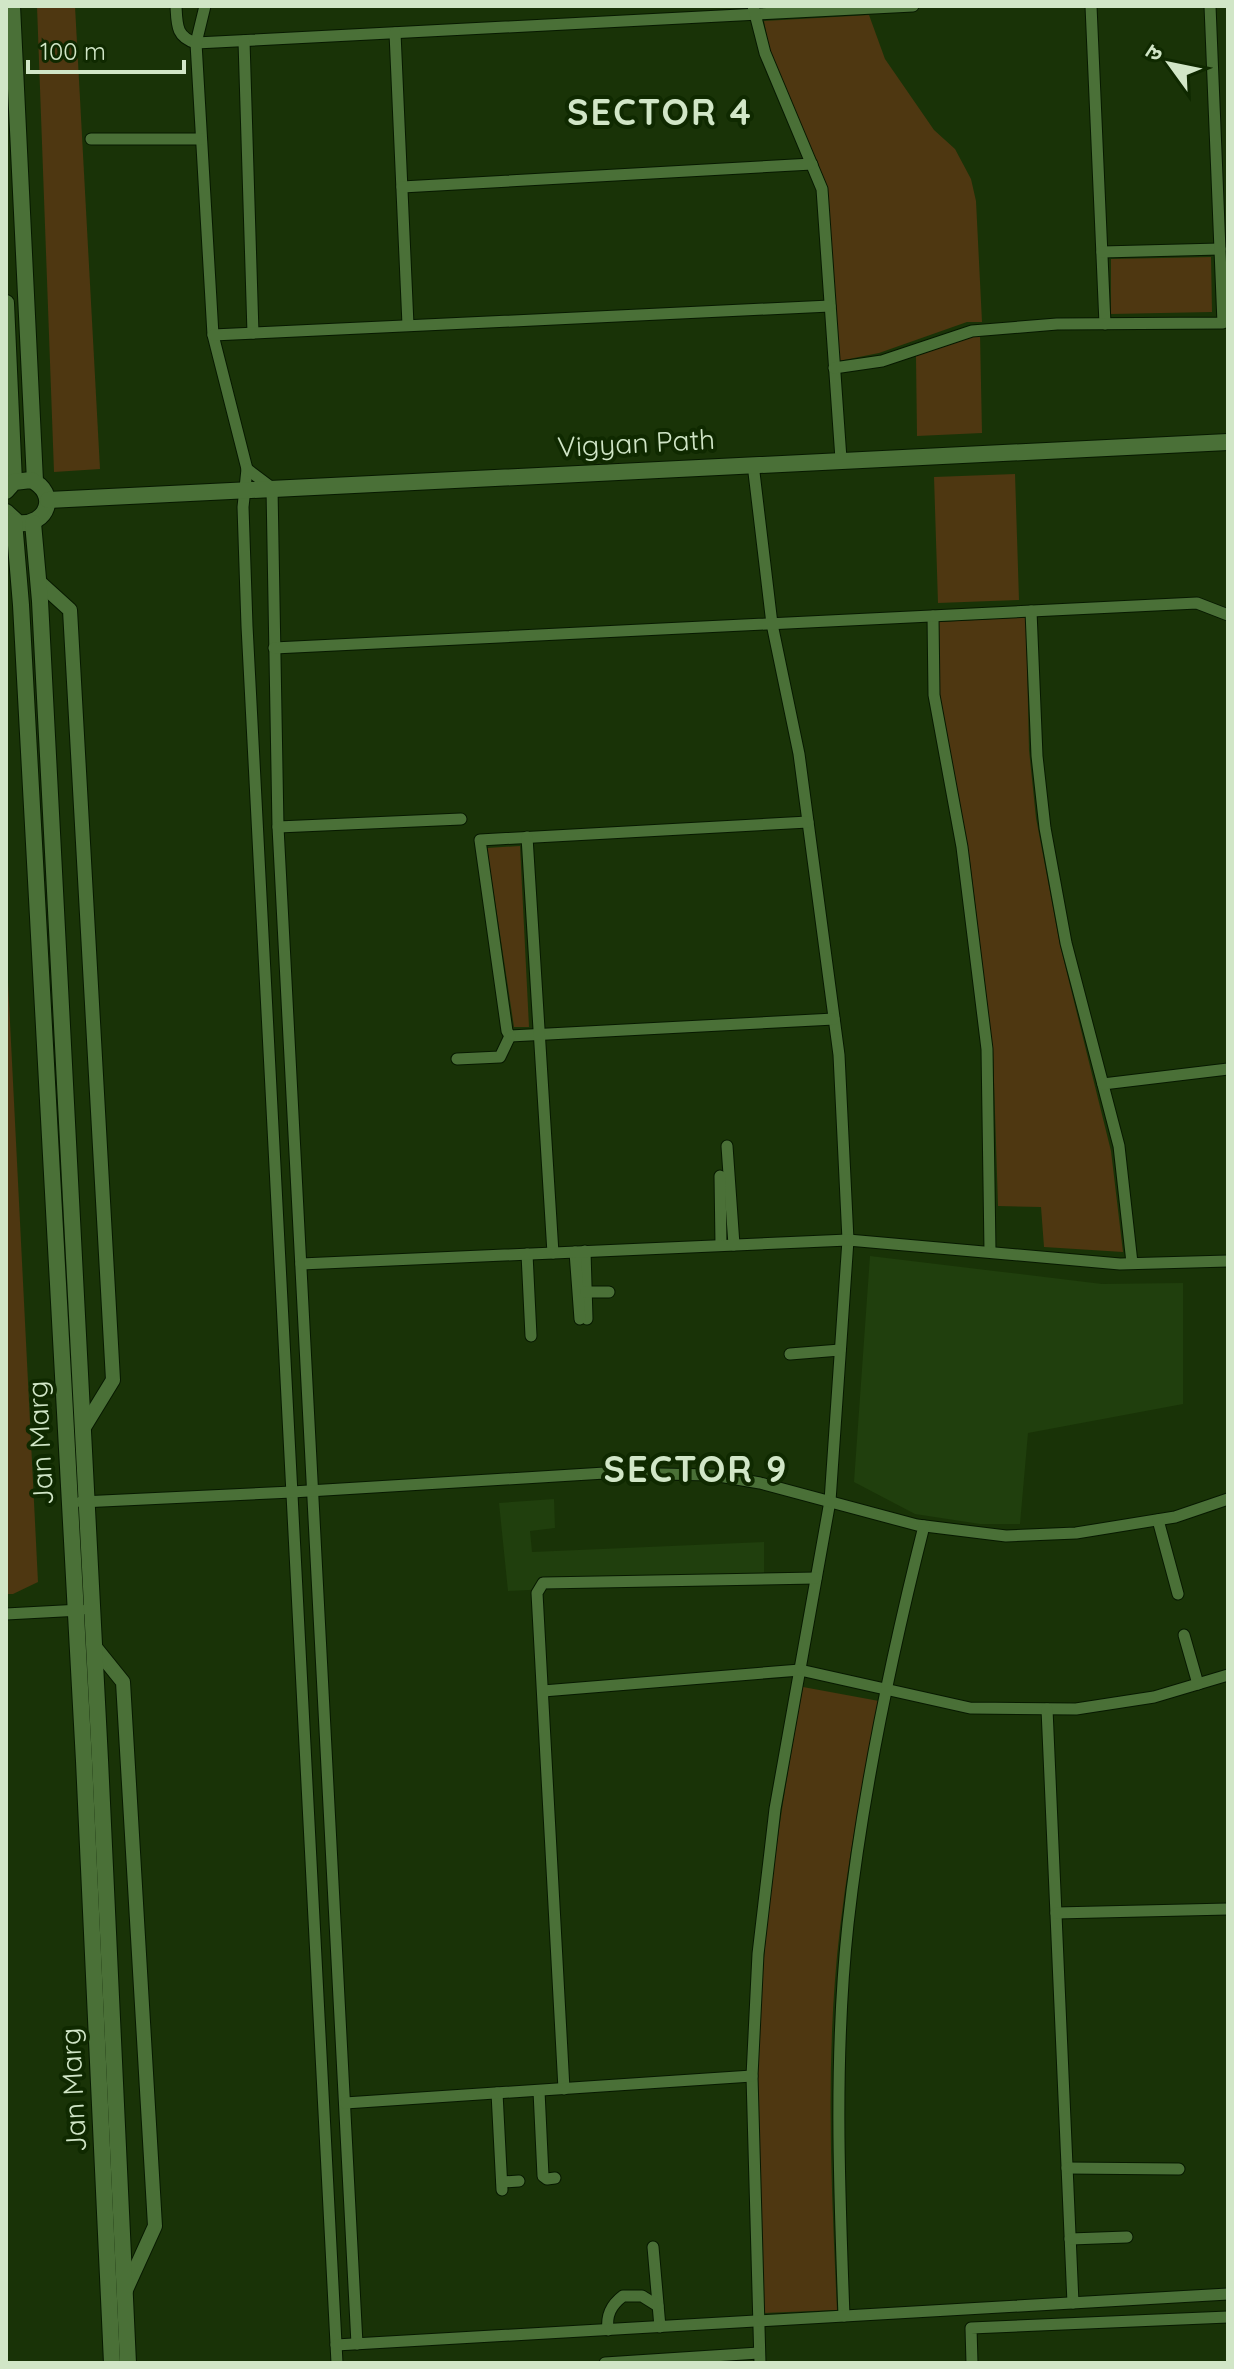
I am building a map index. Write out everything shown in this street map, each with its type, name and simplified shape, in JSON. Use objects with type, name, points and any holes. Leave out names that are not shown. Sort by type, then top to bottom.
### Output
[{"type":"main road","points":[[12,6],[35,481]]},
{"type":"main road","points":[[6,303],[10,486],[23,479],[35,481],[43,487],[48,500],[42,516],[33,523],[10,516]]},
{"type":"main road","name":"Vigyan Path","points":[[48,500],[243,488],[1228,442]]},
{"type":"main road","name":"Jan Marg","points":[[10,516],[21,605],[84,1610],[112,2363]]},
{"type":"main road","name":"Jan Marg","points":[[33,523],[83,1429],[78,1502]]},
{"type":"main road","name":"Jan Marg","points":[[84,1610],[94,1646],[128,2363]]},
{"type":"street","points":[[176,6],[179,34],[184,40],[196,43],[754,10],[913,6]]},
{"type":"street","points":[[205,6],[196,43],[213,335],[247,469],[243,488],[247,626],[337,2363]]},
{"type":"street","points":[[1091,6],[1105,324]]},
{"type":"street","points":[[834,368],[882,361],[972,331],[1105,324],[1223,323],[1210,6]]},
{"type":"street","points":[[754,10],[765,53],[822,189],[841,459]]},
{"type":"street","points":[[395,33],[408,325]]},
{"type":"street","points":[[244,41],[253,333]]},
{"type":"street","points":[[91,139],[201,139]]},
{"type":"street","points":[[402,187],[812,164]]},
{"type":"street","points":[[1102,252],[1220,249]]},
{"type":"street","points":[[213,335],[830,306]]},
{"type":"street","points":[[605,2363],[759,2358],[752,2076],[758,1954],[775,1809],[830,1501],[848,1240],[839,1055],[799,754],[772,624],[753,464]]},
{"type":"street","points":[[247,469],[272,488],[278,827],[357,2344]]},
{"type":"street","points":[[38,581],[70,610],[113,1380],[83,1429]]},
{"type":"street","points":[[274,648],[1197,603],[1228,615]]},
{"type":"street","points":[[1031,611],[1037,756],[1045,828],[1066,943],[1119,1146],[1132,1263]]},
{"type":"street","points":[[933,616],[934,695],[962,847],[987,1049],[990,1251]]},
{"type":"street","points":[[278,827],[461,819]]},
{"type":"street","points":[[510,1036],[480,840],[808,822]]},
{"type":"street","points":[[527,837],[553,1253]]},
{"type":"street","points":[[510,1036],[834,1019]]},
{"type":"street","points":[[457,1059],[500,1057],[510,1036]]},
{"type":"street","points":[[1103,1084],[1228,1069]]},
{"type":"street","points":[[727,1146],[734,1245]]},
{"type":"street","points":[[720,1176],[721,1245]]},
{"type":"street","points":[[301,1264],[848,1240],[1132,1263],[1228,1261]]},
{"type":"street","points":[[580,1251],[586,1292],[584,1319],[580,1251]]},
{"type":"street","points":[[527,1254],[531,1336]]},
{"type":"street","points":[[586,1292],[609,1292]]},
{"type":"street","points":[[790,1354],[840,1350]]},
{"type":"street","points":[[78,1502],[605,1473],[713,1475],[760,1483],[924,1526],[1006,1536],[1076,1533],[1158,1520],[1228,1499]]},
{"type":"street","points":[[1158,1520],[1178,1594]]},
{"type":"street","points":[[844,2316],[837,2134],[848,1924],[868,1784],[897,1634],[924,1526]]},
{"type":"street","points":[[564,2089],[537,1593],[543,1583],[816,1578]]},
{"type":"street","points":[[6,1614],[84,1610]]},
{"type":"street","points":[[1184,1635],[1198,1684]]},
{"type":"street","points":[[94,1646],[123,1682],[155,2226],[125,2293]]},
{"type":"street","points":[[543,1691],[800,1670],[970,1708],[1076,1709],[1139,1699],[1228,1675]]},
{"type":"street","points":[[1047,1709],[1073,2303]]},
{"type":"street","points":[[1056,1913],[1228,1909]]},
{"type":"street","points":[[345,2103],[752,2076]]},
{"type":"street","points":[[539,2091],[543,2176],[555,2178]]},
{"type":"street","points":[[497,2093],[502,2186],[519,2181]]},
{"type":"street","points":[[1067,2168],[1179,2169]]},
{"type":"street","points":[[1070,2239],[1127,2237]]},
{"type":"street","points":[[653,2247],[660,2327]]},
{"type":"street","points":[[336,2345],[1228,2294]]},
{"type":"street","points":[[608,2330],[607,2319],[611,2308],[623,2296],[642,2296],[658,2306]]},
{"type":"street","points":[[972,2363],[971,2328],[1228,2317]]},
{"type":"shaded area","points":[[37,6],[75,6],[100,469],[54,472]]},
{"type":"shaded area","points":[[869,15],[885,59],[934,130],[955,149],[971,179],[976,201],[982,322],[967,322],[879,353],[839,361],[824,181],[769,47],[764,21]]},
{"type":"shaded area","points":[[1211,257],[1212,312],[1111,314],[1111,259]]},
{"type":"shaded area","points":[[980,334],[982,433],[917,436],[916,356]]},
{"type":"shaded area","points":[[1015,474],[1019,600],[938,603],[934,477]]},
{"type":"shaded area","points":[[1026,617],[1029,750],[1036,818],[1060,945],[1111,1151],[1123,1252],[1044,1247],[1041,1207],[998,1206],[993,1051],[969,853],[940,695],[939,622]]},
{"type":"shaded area","points":[[520,846],[529,1027],[514,1027],[487,848]]},
{"type":"shaded area","points":[[6,942],[38,1582],[13,1594],[6,1594]]},
{"type":"shaded area","points":[[870,1256],[1102,1284],[1183,1283],[1183,1404],[1028,1433],[1020,1524],[980,1524],[915,1514],[854,1482]]},
{"type":"shaded area","points":[[554,1499],[555,1528],[530,1531],[532,1552],[764,1542],[764,1579],[508,1591],[499,1503]]},
{"type":"shaded area","points":[[803,1687],[879,1701],[848,1871],[835,1976],[831,2119],[837,2310],[764,2313],[758,2075],[762,1977],[779,1831]]},
{"type":"district","name":"SECTOR 4","points":[[660,112]]},
{"type":"district","name":"SECTOR 9","points":[[696,1469]]}]
